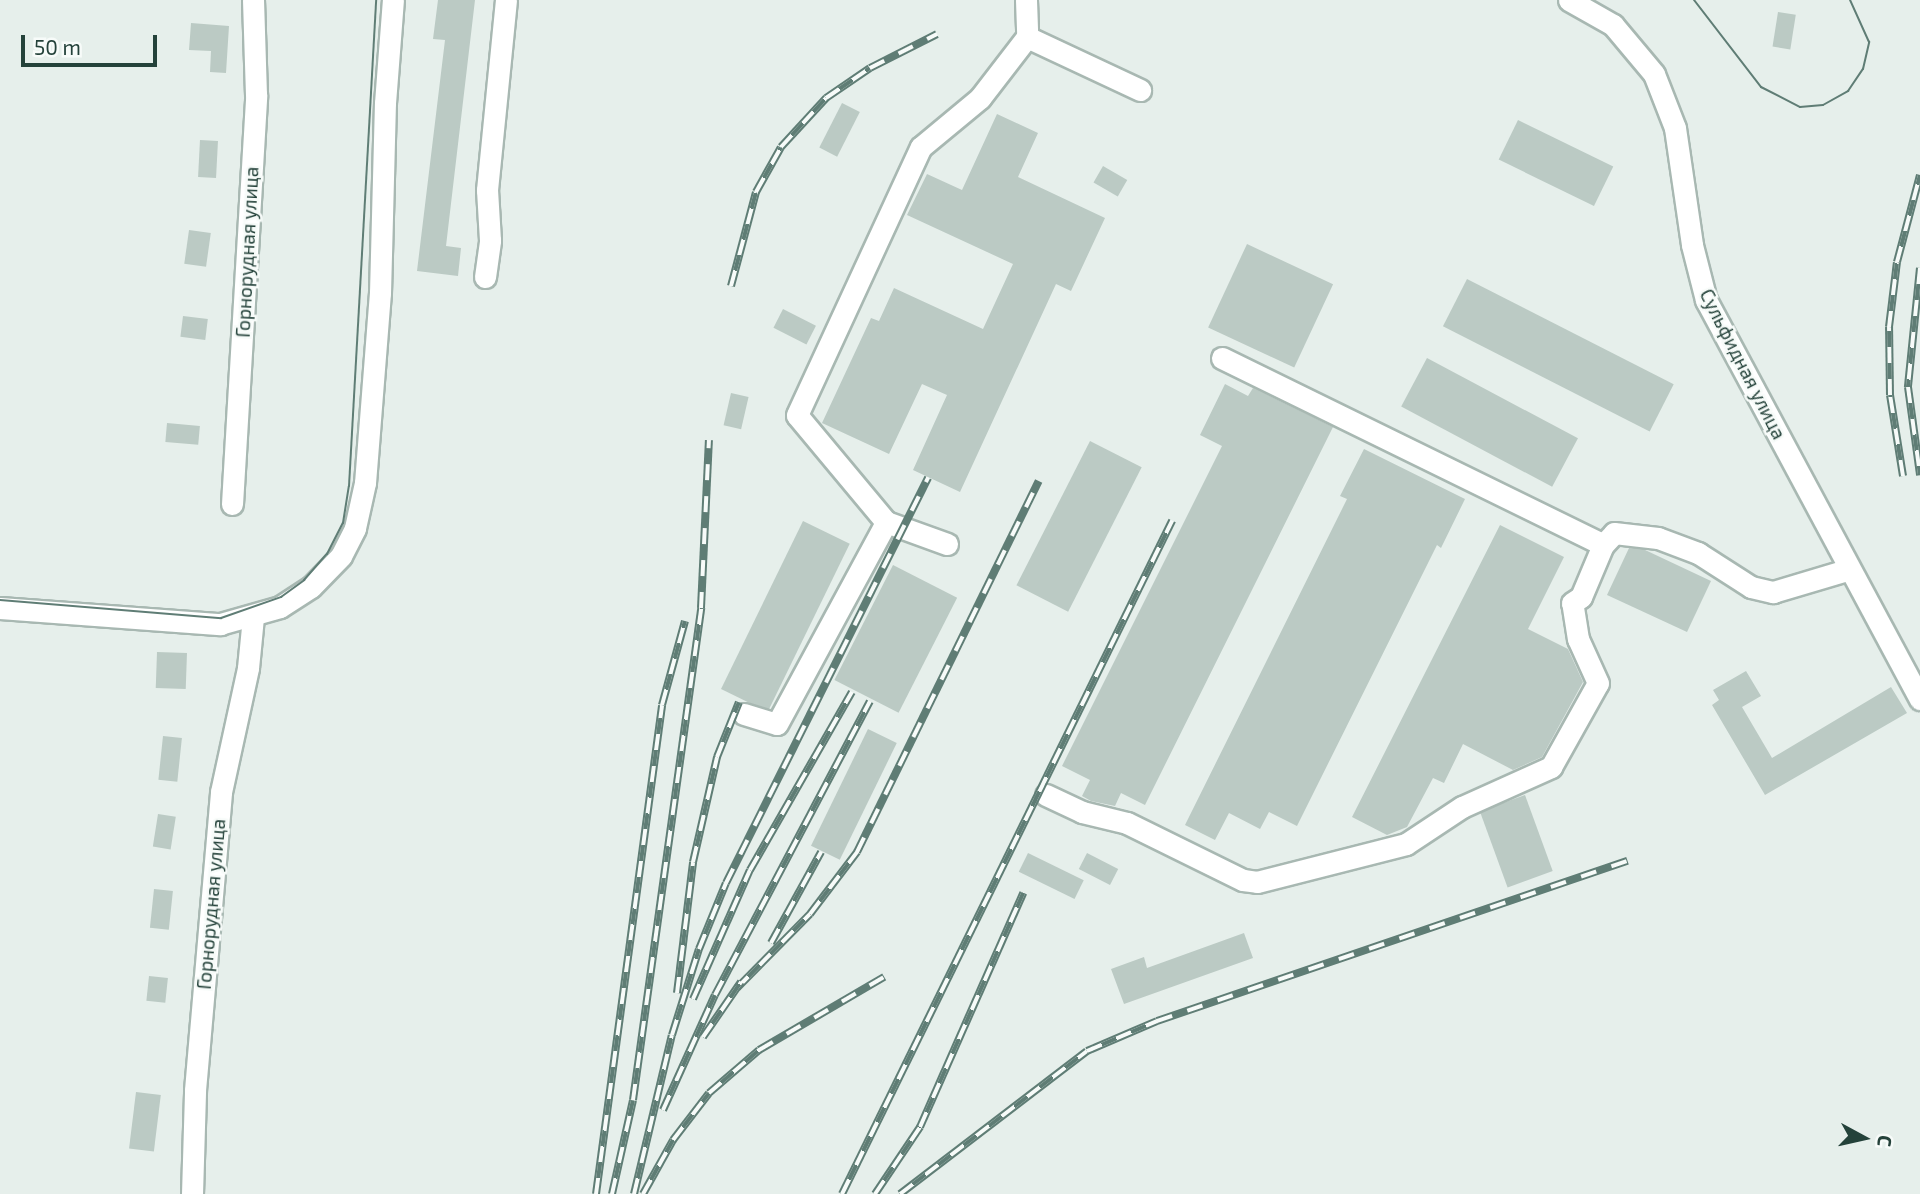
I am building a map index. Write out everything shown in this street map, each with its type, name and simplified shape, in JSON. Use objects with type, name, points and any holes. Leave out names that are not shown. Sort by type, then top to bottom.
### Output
[{"type":"street","name":"Горнорудная улица","points":[[232,504],[256,95],[253,0]]},
{"type":"street","points":[[0,608],[220,624],[253,617],[280,607],[311,587],[341,556],[355,528],[365,482],[380,293],[385,103],[393,0]]},
{"type":"street","points":[[485,277],[490,240],[487,190],[506,0]]},
{"type":"street","points":[[947,544],[886,522],[797,415],[921,147],[980,98],[1027,37],[1026,0]]},
{"type":"street","name":"Сульфидная улица","points":[[1569,0],[1613,25],[1654,74],[1675,128],[1692,245],[1706,300],[1920,699]]},
{"type":"street","points":[[1027,37],[1140,90]]},
{"type":"street","points":[[1222,358],[1603,545]]},
{"type":"street","points":[[744,714],[777,724],[886,522]]},
{"type":"street","points":[[1046,795],[1082,812],[1127,823],[1243,880],[1257,882],[1406,844],[1462,807],[1551,767],[1598,683],[1578,639],[1572,603],[1581,597],[1603,545],[1614,533],[1658,538],[1698,553],[1751,586],[1773,592],[1850,569]]},
{"type":"street","name":"Горнорудная улица","points":[[192,1194],[195,1090],[221,792],[248,668],[253,617]]},
{"type":"building","points":[[438,0],[475,0],[446,246],[461,248],[458,276],[417,271],[445,40],[433,39]]},
{"type":"building","points":[[1778,12],[1796,15],[1790,49],[1773,47]]},
{"type":"building","points":[[191,23],[229,26],[226,73],[210,72],[211,51],[189,50]]},
{"type":"building","points":[[842,103],[860,112],[837,157],[819,148]]},
{"type":"building","points":[[997,114],[1038,133],[1018,177],[1105,218],[1071,291],[1056,284],[960,492],[913,470],[947,395],[922,384],[889,454],[822,423],[871,318],[879,321],[894,288],[983,329],[1013,264],[907,215],[927,174],[962,190]]},
{"type":"building","points":[[1518,120],[1613,166],[1594,206],[1499,160]]},
{"type":"building","points":[[200,140],[218,141],[216,178],[198,177]]},
{"type":"building","points":[[1103,166],[1127,180],[1118,196],[1094,182]]},
{"type":"building","points":[[189,230],[211,233],[206,267],[184,264]]},
{"type":"building","points":[[1247,244],[1333,284],[1294,368],[1208,327]]},
{"type":"building","points":[[1467,279],[1674,384],[1650,432],[1443,326]]},
{"type":"building","points":[[783,309],[816,326],[806,345],[773,328]]},
{"type":"building","points":[[183,316],[208,319],[205,340],[180,337]]},
{"type":"building","points":[[1427,358],[1578,438],[1552,487],[1401,407]]},
{"type":"building","points":[[1225,384],[1248,396],[1253,388],[1333,427],[1145,805],[1121,793],[1115,806],[1091,801],[1082,796],[1090,780],[1062,766],[1222,446],[1200,435]]},
{"type":"building","points":[[731,393],[749,397],[741,429],[724,425]]},
{"type":"building","points":[[167,423],[200,426],[198,445],[165,442]]},
{"type":"building","points":[[1090,441],[1142,467],[1068,612],[1016,585]]},
{"type":"building","points":[[1364,449],[1465,499],[1441,548],[1437,545],[1297,826],[1269,812],[1260,829],[1229,813],[1215,840],[1185,825],[1347,499],[1340,496]]},
{"type":"building","points":[[803,521],[850,544],[768,712],[721,689]]},
{"type":"building","points":[[1500,525],[1564,557],[1528,629],[1568,649],[1583,682],[1542,757],[1513,770],[1463,744],[1444,783],[1433,778],[1407,827],[1387,835],[1352,817]]},
{"type":"building","points":[[1629,548],[1643,549],[1711,581],[1687,632],[1607,595]]},
{"type":"building","points":[[893,565],[957,598],[899,713],[834,680]]},
{"type":"building","points":[[157,652],[187,653],[186,689],[156,688]]},
{"type":"building","points":[[1746,671],[1761,696],[1742,707],[1772,758],[1891,687],[1907,713],[1765,795],[1712,705],[1719,700],[1713,690]]},
{"type":"building","points":[[868,729],[897,743],[840,860],[811,846]]},
{"type":"building","points":[[163,736],[182,738],[177,782],[158,780]]},
{"type":"building","points":[[1525,795],[1553,871],[1508,888],[1480,811]]},
{"type":"building","points":[[158,814],[176,817],[171,849],[153,847]]},
{"type":"building","points":[[1028,853],[1084,880],[1075,899],[1019,872]]},
{"type":"building","points":[[1087,853],[1118,869],[1110,885],[1079,869]]},
{"type":"building","points":[[154,889],[173,891],[169,930],[150,928]]},
{"type":"building","points":[[1244,933],[1253,958],[1124,1004],[1111,969],[1144,957],[1147,968]]},
{"type":"building","points":[[149,976],[168,978],[165,1003],[146,1001]]},
{"type":"building","points":[[136,1092],[161,1095],[154,1152],[129,1149]]},
{"type":"tram line","points":[[0,600],[221,618],[281,597],[304,580],[327,554],[343,523],[349,486],[376,0]]},
{"type":"tram line","points":[[1694,0],[1761,87],[1800,107],[1823,105],[1848,91],[1863,69],[1869,42],[1850,0]]},
{"type":"railway","points":[[731,286],[756,192],[781,147],[826,98],[870,68],[937,34]]},
{"type":"railway","points":[[1903,476],[1890,395],[1889,327],[1897,262],[1920,175]]},
{"type":"railway","points":[[1920,268],[1908,387],[1920,475]]},
{"type":"railway","points":[[612,1194],[633,1100],[701,608],[709,440]]},
{"type":"railway","points":[[634,1194],[672,1035],[699,949],[726,883],[928,478]]},
{"type":"railway","points":[[737,988],[810,914],[857,852],[1039,481]]},
{"type":"railway","points":[[842,1194],[1172,521]]},
{"type":"railway","points":[[596,1194],[662,705],[685,621]]},
{"type":"railway","points":[[693,999],[750,870],[852,692]]},
{"type":"railway","points":[[663,1110],[715,995],[870,701]]},
{"type":"railway","points":[[677,993],[693,862],[717,757],[739,702]]},
{"type":"railway","points":[[771,943],[821,852]]},
{"type":"railway","points":[[900,1194],[1087,1051],[1157,1021],[1628,861]]},
{"type":"railway","points":[[875,1194],[920,1127],[1023,893]]},
{"type":"railway","points":[[643,1194],[673,1140],[709,1093],[759,1050],[884,977]]},
{"type":"railway","points":[[703,1037],[741,982]]}]
